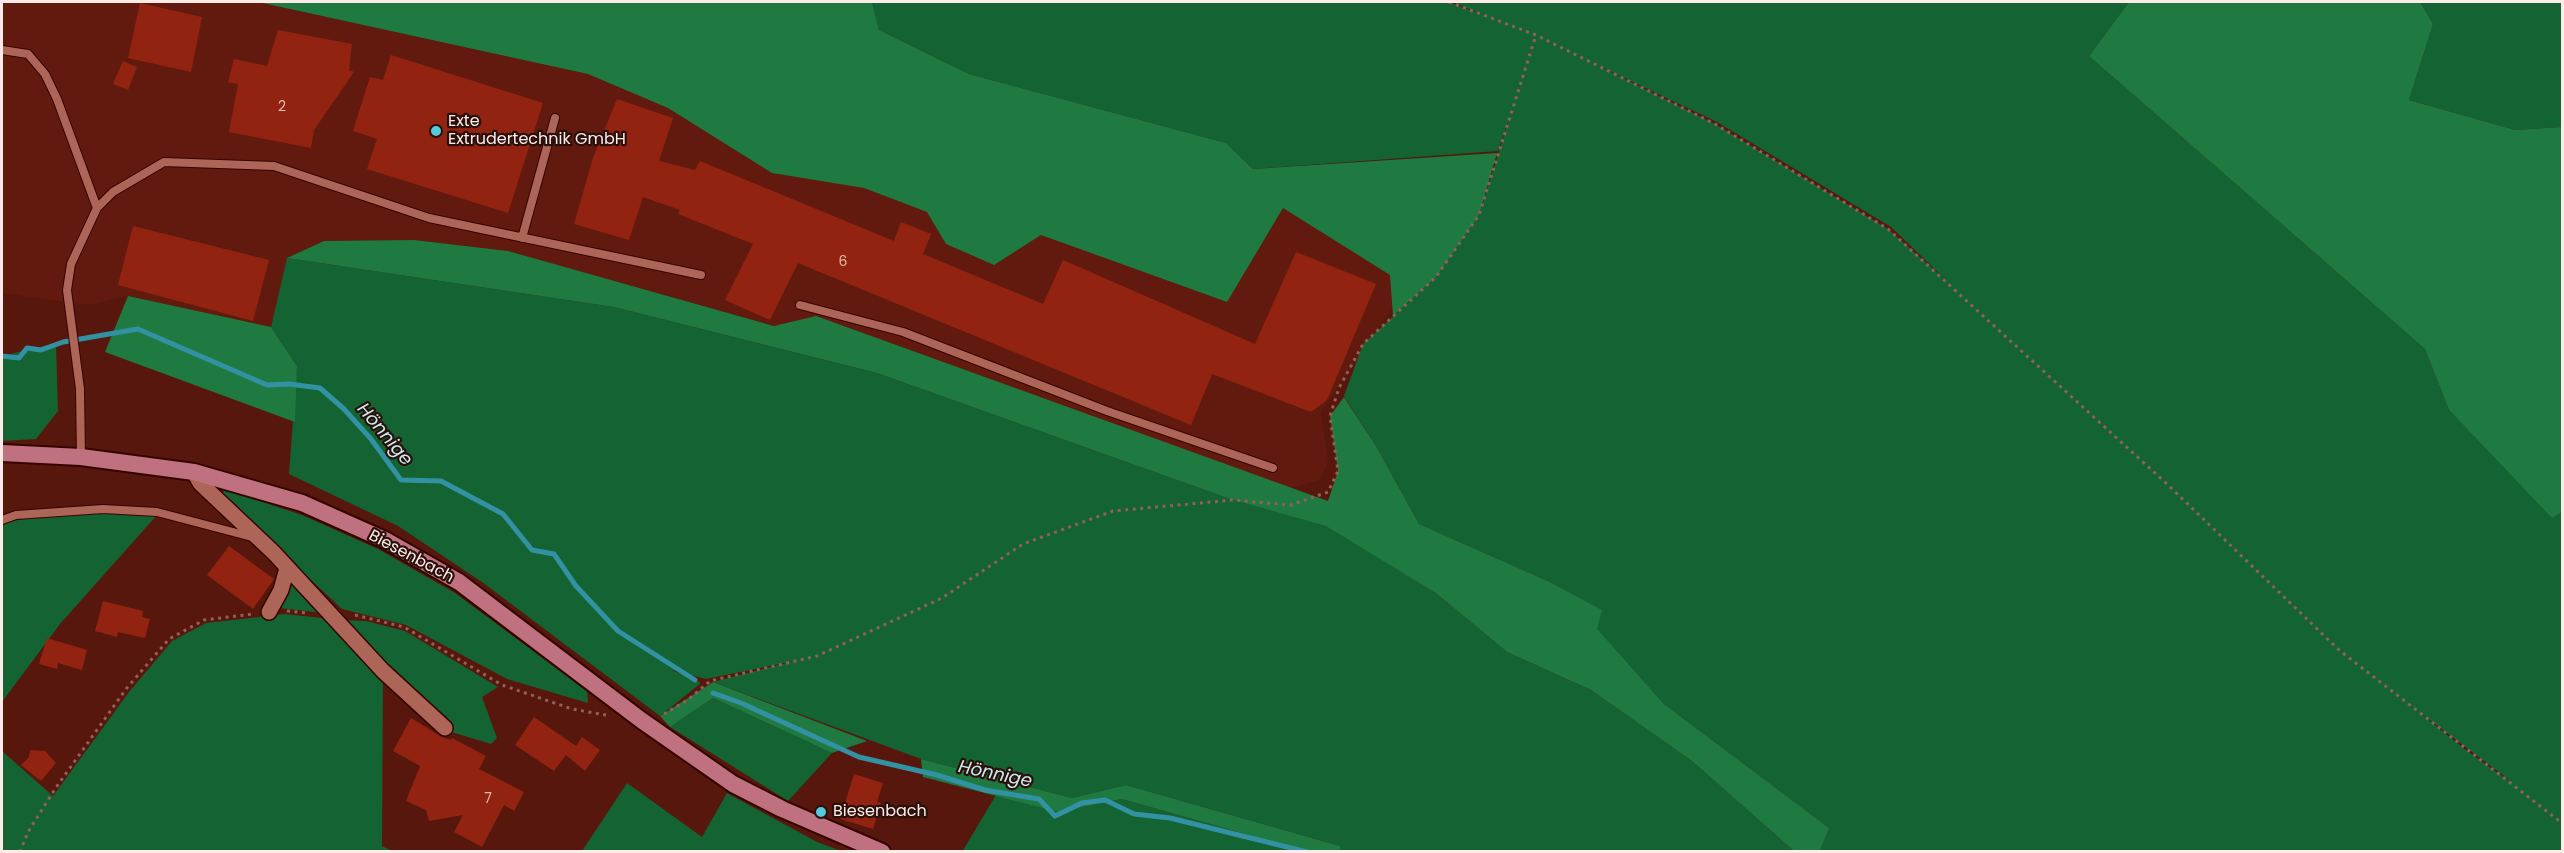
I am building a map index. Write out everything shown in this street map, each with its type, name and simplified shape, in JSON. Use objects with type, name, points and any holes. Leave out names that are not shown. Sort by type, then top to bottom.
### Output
[{"type":"main road","name":"Biesenbach","points":[[2,453],[81,457],[194,472],[302,503],[385,540],[459,582],[641,720],[733,784],[782,809],[882,852]]},
{"type":"street","points":[[194,472],[200,483],[288,568],[383,671],[445,728]]},
{"type":"street","points":[[269,612],[281,590],[288,568]]},
{"type":"lane","points":[[2,50],[28,54],[45,74],[57,99],[97,208]]},
{"type":"lane","points":[[522,238],[555,118]]},
{"type":"lane","points":[[81,457],[80,389],[67,290],[71,264],[97,208],[113,192],[164,162],[274,166],[429,218],[701,275]]},
{"type":"lane","points":[[800,305],[903,332],[1107,411],[1273,468]]},
{"type":"lane","points":[[2,520],[16,515],[103,509],[158,512],[256,538]]},
{"type":"path","points":[[1449,2],[1536,35],[1715,124],[1888,229],[2167,484],[2339,650],[2562,823]]},
{"type":"path","points":[[20,852],[28,832],[55,789],[126,689],[169,639],[204,620],[269,612]]},
{"type":"path","points":[[331,616],[362,615],[404,627],[502,685],[572,709],[613,716]]},
{"type":"path","points":[[641,720],[650,722],[689,699],[710,681]]},
{"type":"shaded area","points":[[2,2],[258,2],[588,74],[668,108],[772,173],[864,188],[927,212],[946,244],[994,265],[1041,235],[1226,302],[1283,208],[1390,275],[1392,308],[1321,412],[1328,462],[1320,480],[1290,488],[816,316],[775,326],[508,251],[414,240],[324,241],[287,258],[271,327],[128,296],[88,305],[2,293]]},
{"type":"green space","points":[[258,2],[872,2],[879,30],[969,74],[1226,143],[1253,169],[1497,153],[1479,215],[1436,277],[1393,316],[1390,275],[1283,208],[1227,302],[1041,235],[994,265],[946,244],[927,212],[864,188],[772,173],[668,108],[588,74]]},
{"type":"green space","points":[[872,2],[1449,2],[1483,15],[1453,2],[2129,2],[2089,56],[2425,349],[2449,410],[2552,517],[2562,512],[2562,851],[1820,851],[1829,828],[1664,704],[1596,629],[1601,610],[1550,582],[1419,524],[1376,446],[1344,396],[1363,344],[1436,277],[1479,215],[1511,113],[1498,151],[1253,169],[1226,143],[969,74],[879,30]],"holes":[[[1591,62],[1717,122],[1891,227],[1947,281],[1888,229],[1715,124]],[[2415,709],[2508,779],[2508,780],[2467,751]]]},
{"type":"green space","points":[[2129,2],[2420,2],[2433,24],[2409,100],[2515,130],[2562,127],[2562,512],[2552,518],[2449,410],[2425,349],[2089,56]]},
{"type":"green space","points":[[2420,2],[2562,2],[2562,127],[2515,130],[2409,100],[2433,24]]},
{"type":"green space","points":[[414,240],[508,251],[774,326],[816,316],[1328,501],[1338,471],[1330,416],[1344,397],[1376,446],[1419,524],[1550,582],[1602,610],[1597,629],[1664,704],[1829,828],[1820,851],[1794,851],[1692,761],[1591,690],[1507,652],[1437,594],[1326,526],[1233,500],[877,373],[614,307],[287,258],[324,241]]},
{"type":"green space","points":[[287,258],[614,307],[877,373],[1233,500],[1327,526],[1437,594],[1507,652],[1591,690],[1692,761],[1794,851],[1340,851],[1340,846],[1126,785],[1072,798],[921,759],[713,682],[794,661],[706,679],[672,670],[701,683],[660,716],[482,582],[398,526],[289,474],[297,366],[271,327]]},
{"type":"green space","points":[[128,296],[271,327],[297,366],[295,422],[105,352]]},
{"type":"green space","points":[[56,343],[58,411],[36,439],[2,441],[2,356]]},
{"type":"green space","points":[[223,489],[302,515],[378,549],[455,593],[587,691],[588,703],[507,679],[406,625],[342,609],[224,499]]},
{"type":"green space","points":[[103,511],[157,515],[60,624],[2,702],[2,525],[17,520]]},
{"type":"green space","points":[[291,575],[323,613],[279,608]]},
{"type":"green space","points":[[285,614],[331,619],[383,675],[382,846],[392,851],[2,851],[2,751],[53,796],[129,692],[172,641],[206,623]]},
{"type":"green space","points":[[338,620],[366,621],[405,631],[498,687],[482,697],[497,738],[491,744],[445,730]]},
{"type":"green space","points":[[713,682],[867,741],[832,753],[713,698],[670,727],[660,716]]},
{"type":"green space","points":[[713,698],[832,753],[788,801],[670,727]]},
{"type":"green space","points":[[921,759],[1072,798],[1126,785],[1340,846],[1340,851],[1305,851],[1122,799],[1058,812],[923,777]]},
{"type":"green space","points":[[627,783],[702,837],[727,793],[817,842],[841,851],[582,851]]},
{"type":"green space","points":[[996,795],[1058,812],[1122,799],[1305,851],[962,852]]},
{"type":"building","points":[[140,3],[202,17],[191,72],[128,58]]},
{"type":"building","points":[[278,30],[352,44],[349,70],[354,72],[314,130],[311,148],[229,132],[238,84],[228,82],[234,59],[267,66]]},
{"type":"building","points":[[391,55],[543,103],[508,213],[367,169],[377,139],[353,131],[370,77],[383,80]]},
{"type":"building","points":[[123,61],[137,67],[128,90],[113,84]]},
{"type":"building","points":[[617,99],[673,118],[659,161],[695,170],[700,161],[894,241],[901,222],[931,234],[923,254],[1043,304],[1063,260],[1255,344],[1296,252],[1376,284],[1327,400],[1311,412],[1212,374],[1191,425],[798,263],[770,320],[725,300],[753,244],[678,214],[680,210],[643,197],[629,240],[574,224],[593,158]]},
{"type":"building","points":[[133,226],[269,260],[253,321],[118,285]]},
{"type":"building","points":[[229,546],[274,579],[253,609],[207,575]]},
{"type":"building","points":[[103,601],[143,611],[142,617],[150,619],[145,638],[118,632],[117,637],[95,631]]},
{"type":"building","points":[[47,638],[87,650],[82,670],[58,663],[57,669],[39,664]]},
{"type":"building","points":[[534,717],[576,746],[582,737],[600,750],[585,771],[566,755],[554,771],[515,745]]},
{"type":"building","points":[[411,718],[442,737],[451,740],[452,738],[486,756],[479,769],[524,792],[514,811],[504,805],[482,847],[454,832],[463,815],[429,821],[426,810],[406,801],[420,766],[393,751]]},
{"type":"building","points":[[30,750],[45,751],[56,763],[41,781],[21,765],[29,757]]},
{"type":"building","points":[[854,774],[883,783],[877,802],[881,803],[873,829],[840,819]]},
{"type":"waterway","name":"Hönnige","points":[[2,356],[19,358],[27,348],[41,350],[63,342],[138,329],[267,385],[289,384],[320,388],[344,409],[371,439],[401,480],[441,481],[503,514],[532,550],[554,554],[576,586],[618,631],[695,680]]},
{"type":"waterway","name":"Hönnige","points":[[713,693],[741,703],[859,757],[937,775],[985,790],[1039,799],[1055,816],[1082,803],[1105,800],[1134,814],[1170,818],[1307,852]]},
{"type":"place","name":"Exte Extrudertechnik GmbH","points":[[436,131]]},
{"type":"place","name":"Biesenbach","points":[[821,812]]}]
